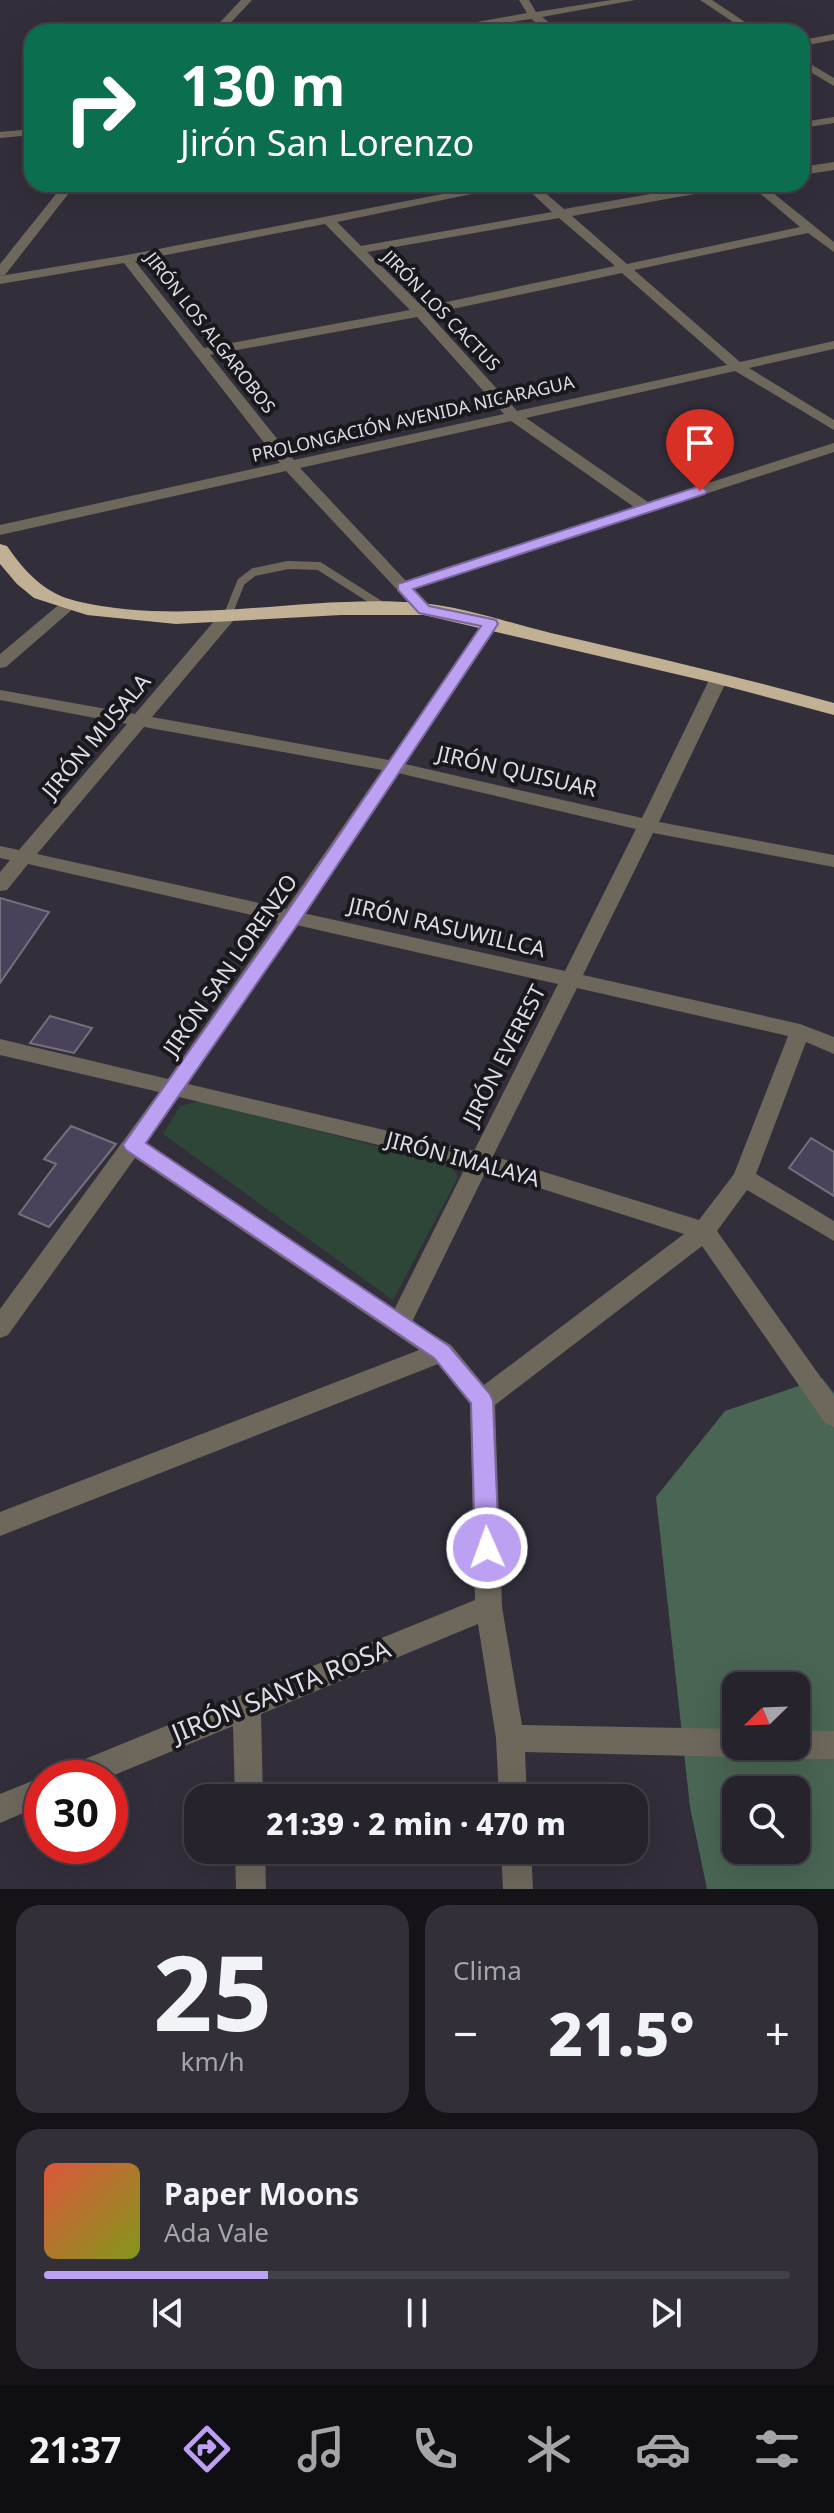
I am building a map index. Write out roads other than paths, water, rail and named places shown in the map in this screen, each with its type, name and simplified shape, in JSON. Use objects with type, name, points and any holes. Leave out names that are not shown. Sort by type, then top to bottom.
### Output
[{"type":"highway","points":[[0,550],[11,566],[40,593],[68,605],[121,616],[172,619],[382,606],[424,609],[719,678],[834,709]]},
{"type":"street","points":[[224,24],[247,0]]},
{"type":"street","points":[[524,0],[534,16],[545,24]]},
{"type":"street","points":[[480,24],[630,0]]},
{"type":"street","points":[[705,0],[742,24]]},
{"type":"street","points":[[810,42],[834,37]]},
{"type":"street","points":[[810,67],[832,81]]},
{"type":"street","points":[[816,82],[832,81]]},
{"type":"street","points":[[810,124],[834,120]]},
{"type":"street","points":[[0,135],[24,133]]},
{"type":"street","points":[[810,170],[834,166]]},
{"type":"street","points":[[0,272],[64,192]]},
{"type":"street","points":[[0,280],[127,259],[473,192]]},
{"type":"street","points":[[537,192],[738,367],[834,426]]},
{"type":"street","points":[[357,250],[682,192]]},
{"type":"street","points":[[764,192],[834,248]]},
{"type":"street","name":"JIRÓN LOS CACTUS","points":[[329,221],[420,312],[514,416],[646,508]]},
{"type":"street","points":[[199,353],[420,312],[623,266],[808,229]]},
{"type":"street","name":"JIRÓN LOS ALGAROBOS","points":[[127,259],[291,467],[424,609]]},
{"type":"street","name":"PROLONGACIÓN AVENIDA NICARAGUA","points":[[0,530],[834,345]]},
{"type":"street","points":[[403,587],[834,447]]},
{"type":"street","points":[[0,663],[68,605]]},
{"type":"street","name":"JIRÓN MUSALA","points":[[0,885],[227,617]]},
{"type":"street","name":"JIRÓN SAN LORENZO","points":[[0,1328],[294,917],[491,624]]},
{"type":"street","name":"JIRÓN EVEREST","points":[[398,1326],[478,1160],[649,826],[719,678]]},
{"type":"street","name":"JIRÓN QUISUAR","points":[[0,695],[395,767],[649,826],[834,861]]},
{"type":"street","name":"JIRÓN RASUWILLCA","points":[[0,852],[800,1031],[834,1046]]},
{"type":"street","points":[[482,1401],[704,1231],[744,1177],[800,1031]]},
{"type":"street","name":"JIRÓN IMALAYA","points":[[0,1047],[478,1160],[704,1231]]},
{"type":"street","points":[[133,1145],[398,1326],[442,1352],[482,1401],[489,1607],[510,1738],[512,1784]]},
{"type":"street","points":[[744,1177],[834,1232]]},
{"type":"street","points":[[704,1231],[834,1416]]},
{"type":"street","points":[[0,1524],[442,1352]]},
{"type":"street","name":"JIRÓN SANTA ROSA","points":[[115,1760],[489,1607]]},
{"type":"street","points":[[247,1704],[249,1784]]},
{"type":"street","points":[[510,1738],[722,1743]]},
{"type":"street","points":[[810,1745],[834,1745]]},
{"type":"street","points":[[0,1809],[24,1799]]},
{"type":"street","points":[[250,1864],[251,1889]]},
{"type":"street","points":[[517,1864],[518,1889]]},
{"type":"lane","points":[[227,617],[241,582],[254,572],[288,565],[319,566],[382,606]]}]
